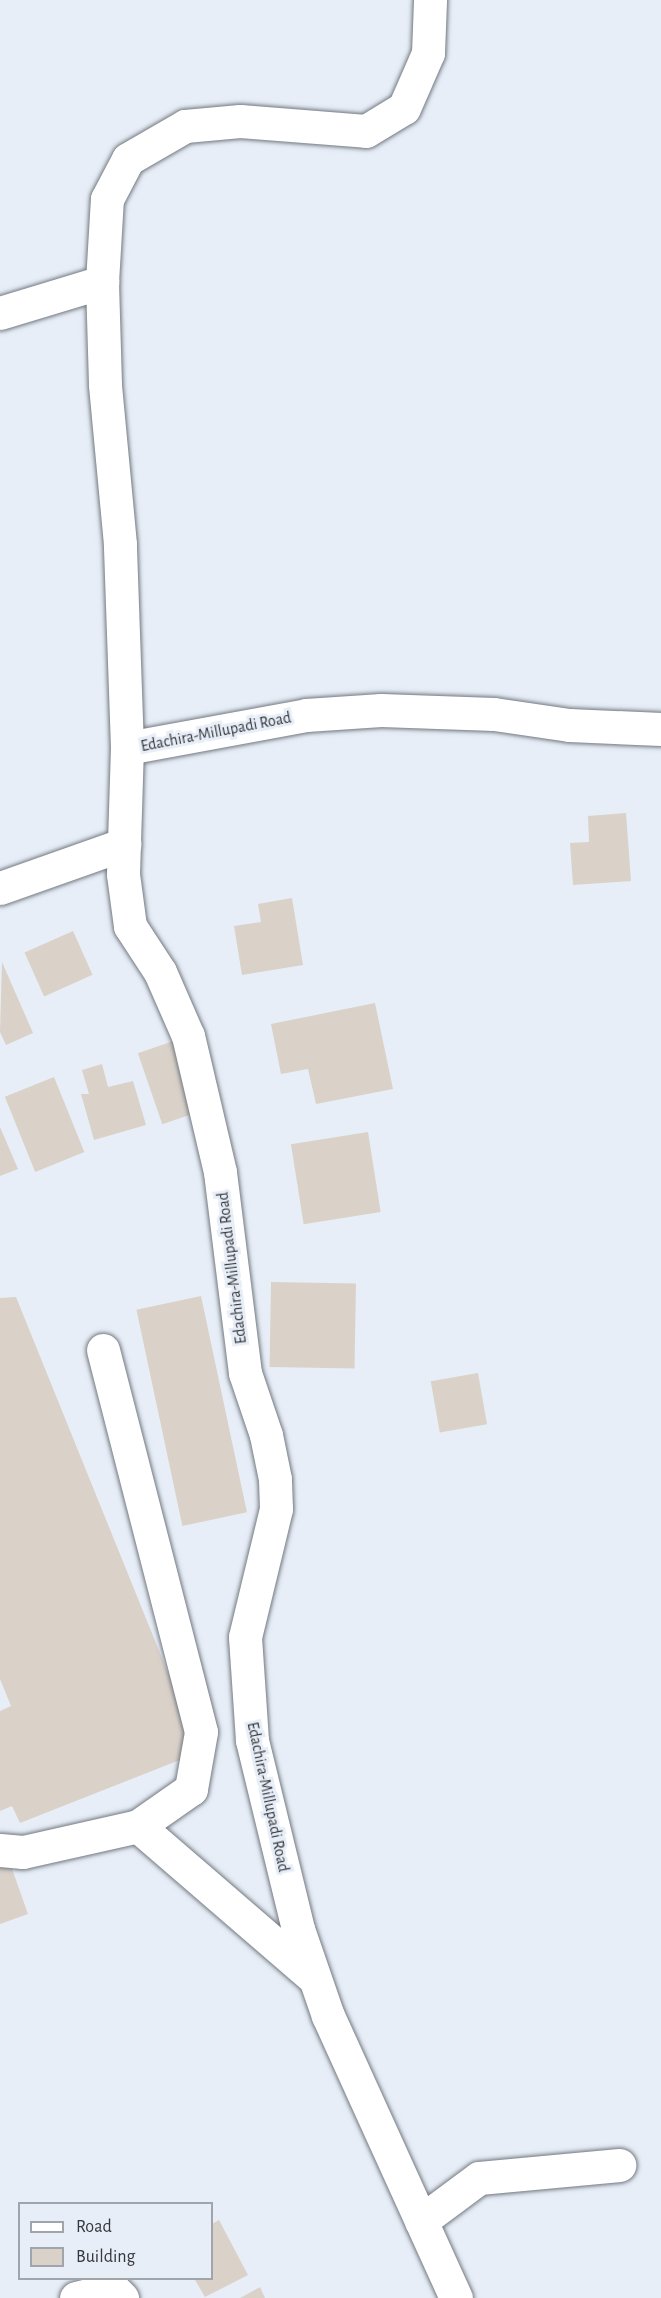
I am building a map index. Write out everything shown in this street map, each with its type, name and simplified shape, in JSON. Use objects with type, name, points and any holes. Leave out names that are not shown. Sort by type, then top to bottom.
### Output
[{"type":"street","points":[[127,748],[120,544],[105,384],[102,282],[106,199],[128,159],[185,126],[240,121],[366,131],[404,108],[428,53],[430,0]]},
{"type":"street","points":[[0,313],[102,282]]},
{"type":"street","name":"Edachira-Millupadi Road","points":[[456,2298],[328,2016],[296,1919],[252,1740],[244,1637],[276,1509],[274,1479],[266,1435],[244,1373],[220,1172],[207,1108],[180,1011],[130,926],[124,844],[127,748],[306,715],[381,710],[494,714],[569,725],[661,729]]},
{"type":"street","points":[[0,888],[124,844]]},
{"type":"street","points":[[0,1850],[23,1852],[138,1826],[191,1789],[201,1732],[103,1350]]},
{"type":"street","points":[[138,1826],[315,1978]]},
{"type":"street","points":[[421,2220],[479,2178],[619,2165]]},
{"type":"street","points":[[76,2298],[113,2289],[122,2298]]},
{"type":"building","points":[[626,813],[631,881],[573,885],[570,843],[589,842],[588,816]]},
{"type":"building","points":[[292,898],[303,965],[242,975],[234,926],[261,922],[258,904]]},
{"type":"building","points":[[73,931],[93,975],[44,996],[25,953]]},
{"type":"building","points":[[2,962],[33,1033],[6,1045],[0,1032]]},
{"type":"building","points":[[375,1003],[393,1089],[316,1104],[308,1069],[281,1074],[271,1024]]},
{"type":"building","points":[[188,1036],[212,1107],[162,1124],[138,1053]]},
{"type":"building","points":[[102,1064],[108,1087],[133,1081],[146,1125],[94,1140],[81,1094],[89,1094],[82,1070]]},
{"type":"building","points":[[54,1077],[84,1152],[35,1172],[5,1097]]},
{"type":"building","points":[[0,1127],[18,1169],[0,1176]]},
{"type":"building","points":[[368,1132],[381,1212],[304,1224],[291,1144]]},
{"type":"building","points":[[271,1282],[356,1283],[355,1368],[270,1367]]},
{"type":"building","points":[[201,1296],[247,1512],[182,1526],[136,1310]]},
{"type":"building","points":[[16,1297],[200,1752],[20,1823],[12,1806],[0,1811],[0,1711],[11,1706],[0,1679],[0,1298]]},
{"type":"building","points":[[478,1373],[487,1424],[440,1433],[431,1381]]},
{"type":"building","points":[[0,1847],[5,1849],[28,1914],[0,1924]]},
{"type":"building","points":[[219,2220],[248,2275],[205,2297],[195,2280],[213,2280],[213,2223]]},
{"type":"building","points":[[260,2287],[265,2298],[240,2298]]}]
